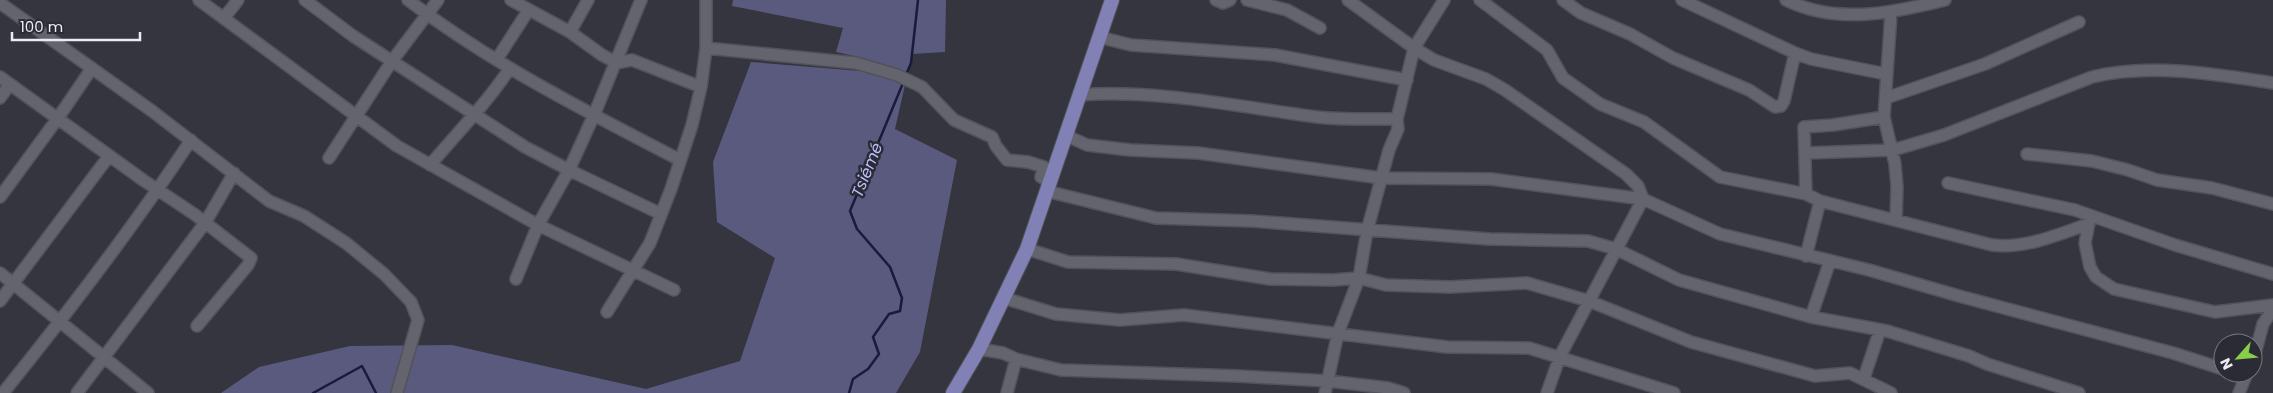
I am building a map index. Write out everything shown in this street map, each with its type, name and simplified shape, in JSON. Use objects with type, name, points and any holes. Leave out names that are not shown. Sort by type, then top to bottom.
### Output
[{"type":"main road","points":[[953,393],[979,349],[1027,249],[1112,0]]},
{"type":"street","points":[[199,0],[397,146],[538,225],[674,290]]},
{"type":"street","points":[[224,18],[238,0]]},
{"type":"street","points":[[305,0],[353,36],[472,114],[569,170],[661,214]]},
{"type":"street","points":[[408,0],[427,15],[510,68],[680,160]]},
{"type":"street","points":[[329,158],[392,61],[438,0]]},
{"type":"street","points":[[511,0],[528,11],[570,32],[602,55],[617,63],[632,60],[701,87]]},
{"type":"street","points":[[570,32],[588,0]]},
{"type":"street","points":[[516,279],[538,225],[569,170],[594,115],[617,63],[641,0]]},
{"type":"street","points":[[607,312],[634,272],[650,243],[692,125],[701,87],[706,48],[706,0]]},
{"type":"street","points":[[1216,0],[1222,3],[1230,0]]},
{"type":"street","points":[[1247,0],[1287,10],[1320,28]]},
{"type":"street","points":[[1348,0],[1414,48],[1434,60],[1486,79],[1505,90],[1633,179],[1643,199]]},
{"type":"street","points":[[1325,393],[1338,333],[1359,278],[1367,231],[1388,150],[1398,129],[1397,119],[1414,48],[1444,0]]},
{"type":"street","points":[[1480,0],[1547,50],[1563,78],[1600,104],[1644,122],[1720,177],[1806,194],[1820,201],[2002,246],[2058,235],[2089,220]]},
{"type":"street","points":[[1564,0],[1582,14],[1630,34],[1673,58],[1749,90],[1774,106],[1781,106],[1784,101],[1794,53]]},
{"type":"street","points":[[1682,0],[1794,53],[1811,59],[1886,74]]},
{"type":"street","points":[[1786,0],[1824,13],[1867,15],[1891,13],[1915,4],[1945,0]]},
{"type":"street","points":[[0,4],[191,140],[269,201],[304,216],[346,243],[384,274],[411,302],[416,311],[418,327],[397,393]]},
{"type":"street","points":[[497,60],[528,11]]},
{"type":"street","points":[[1891,13],[1884,117],[1893,150],[1897,188],[1896,220]]},
{"type":"street","points":[[1886,98],[1986,64],[2079,22]]},
{"type":"street","points":[[1099,37],[1131,45],[1275,55],[1407,80]]},
{"type":"street","points":[[706,48],[856,63],[897,75],[922,87],[954,120],[992,137],[996,146],[1007,160],[1028,162],[1044,167],[1041,177],[1047,186],[1156,218],[1252,221],[1488,239],[1588,240],[1616,249],[1679,280],[1811,318],[1880,330],[1969,356],[1987,364],[2073,392]]},
{"type":"street","points":[[0,197],[92,68]]},
{"type":"street","points":[[430,165],[472,114],[496,90],[510,68]]},
{"type":"street","points":[[1806,153],[1893,150],[1944,135],[2092,77],[2113,72],[2136,70],[2193,72],[2273,83]]},
{"type":"street","points":[[0,77],[251,258],[248,265],[197,326]]},
{"type":"street","points":[[0,98],[10,84]]},
{"type":"street","points":[[1079,95],[1101,93],[1173,98],[1333,118],[1397,119]]},
{"type":"street","points":[[1806,194],[1804,126],[1833,125],[1884,117]]},
{"type":"street","points":[[1065,135],[1088,145],[1198,152],[1381,178],[1491,179],[1643,199],[1720,234],[1869,270],[2173,353],[2213,366]]},
{"type":"street","points":[[3,393],[61,322],[158,190],[191,140]]},
{"type":"street","points":[[2027,154],[2092,161],[2128,170],[2156,180],[2212,188],[2273,204]]},
{"type":"street","points":[[0,301],[109,156]]},
{"type":"street","points":[[77,393],[205,223],[234,173]]},
{"type":"street","points":[[1948,183],[2075,210],[2089,220],[2273,274]]},
{"type":"street","points":[[1547,393],[1560,356],[1643,199]]},
{"type":"street","points":[[1806,256],[1820,201]]},
{"type":"street","points":[[2089,220],[2085,243],[2090,267],[2096,277],[2114,289],[2215,312],[2273,305]]},
{"type":"street","points":[[1027,249],[1068,262],[1176,264],[1270,279],[1333,280],[1359,278],[1386,285],[1450,287],[1527,283],[1589,301],[1691,342],[1815,376],[1825,377],[1841,372],[1864,378],[1891,393]]},
{"type":"street","points":[[1811,318],[1830,261]]},
{"type":"street","points":[[0,273],[148,393]]},
{"type":"street","points":[[1004,298],[1056,314],[1120,320],[1184,315],[1447,347],[1529,348],[1560,356],[1674,393]]},
{"type":"street","points":[[2261,333],[2263,324],[2273,309]]},
{"type":"street","points":[[1864,378],[1880,330]]},
{"type":"street","points":[[979,349],[1003,352],[1016,359],[1061,370],[1328,381],[1388,388],[1404,393]]},
{"type":"street","points":[[1006,393],[1016,359]]},
{"type":"shaded area","points":[[733,0],[946,0],[945,52],[912,54],[895,129],[957,160],[920,352],[896,393],[221,393],[259,367],[350,346],[452,345],[646,389],[740,361],[775,258],[717,222],[713,162],[751,62],[861,71],[859,57],[836,52],[843,28],[732,6]]},
{"type":"waterway","name":"Tsiémé","points":[[906,75],[911,63],[918,0]]},
{"type":"waterway","name":"Tsiémé","points":[[849,393],[853,379],[868,369],[879,354],[873,337],[889,314],[900,311],[902,298],[890,267],[857,229],[850,211],[903,83]]},
{"type":"waterway","points":[[313,393],[362,366],[376,393]]}]
